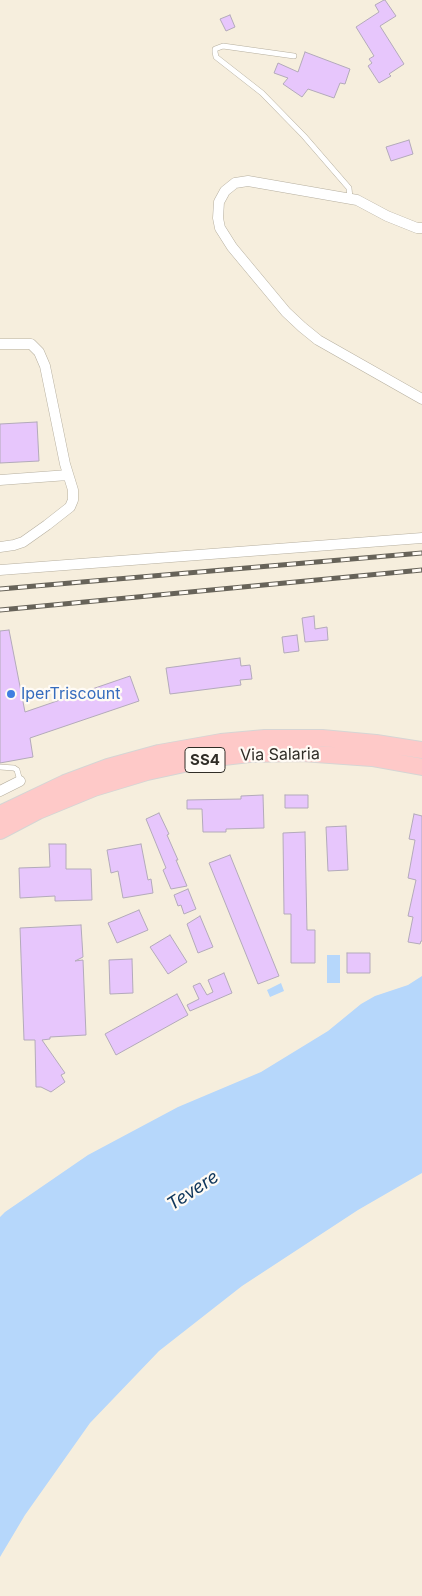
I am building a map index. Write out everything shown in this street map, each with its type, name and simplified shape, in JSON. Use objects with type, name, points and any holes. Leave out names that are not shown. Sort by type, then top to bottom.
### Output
[{"type":"main road","name":"Via Salaria","points":[[0,814],[65,783],[108,767],[159,753],[206,744],[248,739],[307,738],[376,743],[422,750]]},
{"type":"main road","name":"Via Salaria","points":[[0,831],[38,811],[103,785],[160,768],[207,759],[249,754],[302,753],[372,758],[422,767]]},
{"type":"street","points":[[422,228],[417,228],[395,219],[350,198],[248,181],[235,183],[225,191],[219,202],[218,218],[220,228],[232,247],[286,312],[318,340],[422,399]]},
{"type":"street","points":[[0,344],[27,343],[34,346],[39,352],[45,366],[68,475],[73,490],[73,500],[70,507],[23,542],[14,546],[0,547]]},
{"type":"street","points":[[0,480],[68,475]]},
{"type":"street","points":[[0,570],[422,538]]},
{"type":"street","points":[[0,791],[20,781]]},
{"type":"lane","points":[[294,56],[223,46],[215,48],[216,57],[262,93],[304,136],[348,188],[350,198]]},
{"type":"lane","points":[[0,767],[17,770],[20,781]]},
{"type":"water","points":[[327,955],[340,955],[340,983],[327,983]]},
{"type":"water","name":"Tevere","points":[[422,976],[422,1173],[358,1210],[242,1286],[159,1351],[90,1423],[25,1515],[0,1557],[0,1217],[88,1155],[178,1107],[261,1072],[328,1031],[361,1004],[375,996],[408,985]]},
{"type":"water","points":[[281,983],[284,991],[270,997],[267,990]]},
{"type":"building","points":[[384,0],[396,16],[380,26],[404,64],[389,74],[391,76],[379,83],[368,66],[372,63],[369,59],[374,56],[356,27],[379,12],[375,5]]},
{"type":"building","points":[[230,15],[235,27],[226,31],[220,19]]},
{"type":"building","points":[[305,52],[350,69],[345,84],[340,83],[334,98],[308,89],[302,97],[283,84],[288,78],[274,73],[278,63],[298,72]]},
{"type":"building","points":[[409,140],[413,154],[391,161],[386,147]]},
{"type":"building","points":[[37,422],[39,461],[0,463],[0,424]]},
{"type":"building","points":[[314,616],[315,629],[327,627],[328,640],[305,642],[302,618]]},
{"type":"building","points":[[9,630],[25,712],[130,676],[139,701],[30,738],[33,757],[0,763],[0,631]]},
{"type":"building","points":[[297,635],[299,651],[284,653],[282,637]]},
{"type":"building","points":[[240,658],[241,666],[250,665],[252,679],[240,680],[241,685],[170,694],[166,668]]},
{"type":"building","points":[[263,795],[264,828],[226,829],[226,832],[203,832],[202,809],[187,809],[187,800],[241,799],[241,796]]},
{"type":"building","points":[[285,795],[308,795],[308,808],[285,808]]},
{"type":"building","points":[[159,813],[169,834],[167,835],[187,886],[171,889],[163,870],[166,868],[146,819]]},
{"type":"building","points":[[414,814],[422,816],[422,941],[420,944],[408,942],[413,917],[408,916],[416,880],[408,878],[415,840],[409,839]]},
{"type":"building","points":[[346,826],[348,870],[328,871],[326,827]]},
{"type":"building","points":[[305,832],[307,930],[315,930],[315,963],[291,963],[291,914],[284,914],[283,833]]},
{"type":"building","points":[[49,844],[66,844],[66,869],[91,869],[92,900],[55,901],[55,896],[20,898],[19,868],[50,867]]},
{"type":"building","points":[[141,844],[148,880],[151,879],[153,893],[123,898],[118,871],[111,873],[107,850]]},
{"type":"building","points":[[230,855],[279,976],[258,984],[209,863]]},
{"type":"building","points":[[188,889],[196,909],[184,914],[181,905],[178,906],[174,895]]},
{"type":"building","points":[[139,910],[148,930],[117,943],[108,923]]},
{"type":"building","points":[[200,916],[213,947],[198,953],[187,924]]},
{"type":"building","points":[[81,925],[83,957],[75,961],[83,960],[86,1035],[50,1037],[50,1039],[42,1040],[65,1073],[61,1075],[65,1082],[51,1092],[41,1087],[36,1087],[35,1040],[24,1040],[20,928]]},
{"type":"building","points":[[170,935],[187,962],[168,974],[150,947]]},
{"type":"building","points":[[347,953],[370,953],[370,973],[347,973]]},
{"type":"building","points":[[132,959],[133,993],[110,994],[109,960]]},
{"type":"building","points":[[224,973],[232,993],[190,1011],[187,1005],[199,999],[193,986],[200,983],[207,995],[213,992],[208,980]]},
{"type":"building","points":[[177,994],[188,1015],[116,1055],[105,1034]]},
{"type":"railway","points":[[0,589],[422,553]]},
{"type":"railway","points":[[0,610],[422,570]]},
{"type":"place","name":"IperTriscount","points":[[11,694]]}]
